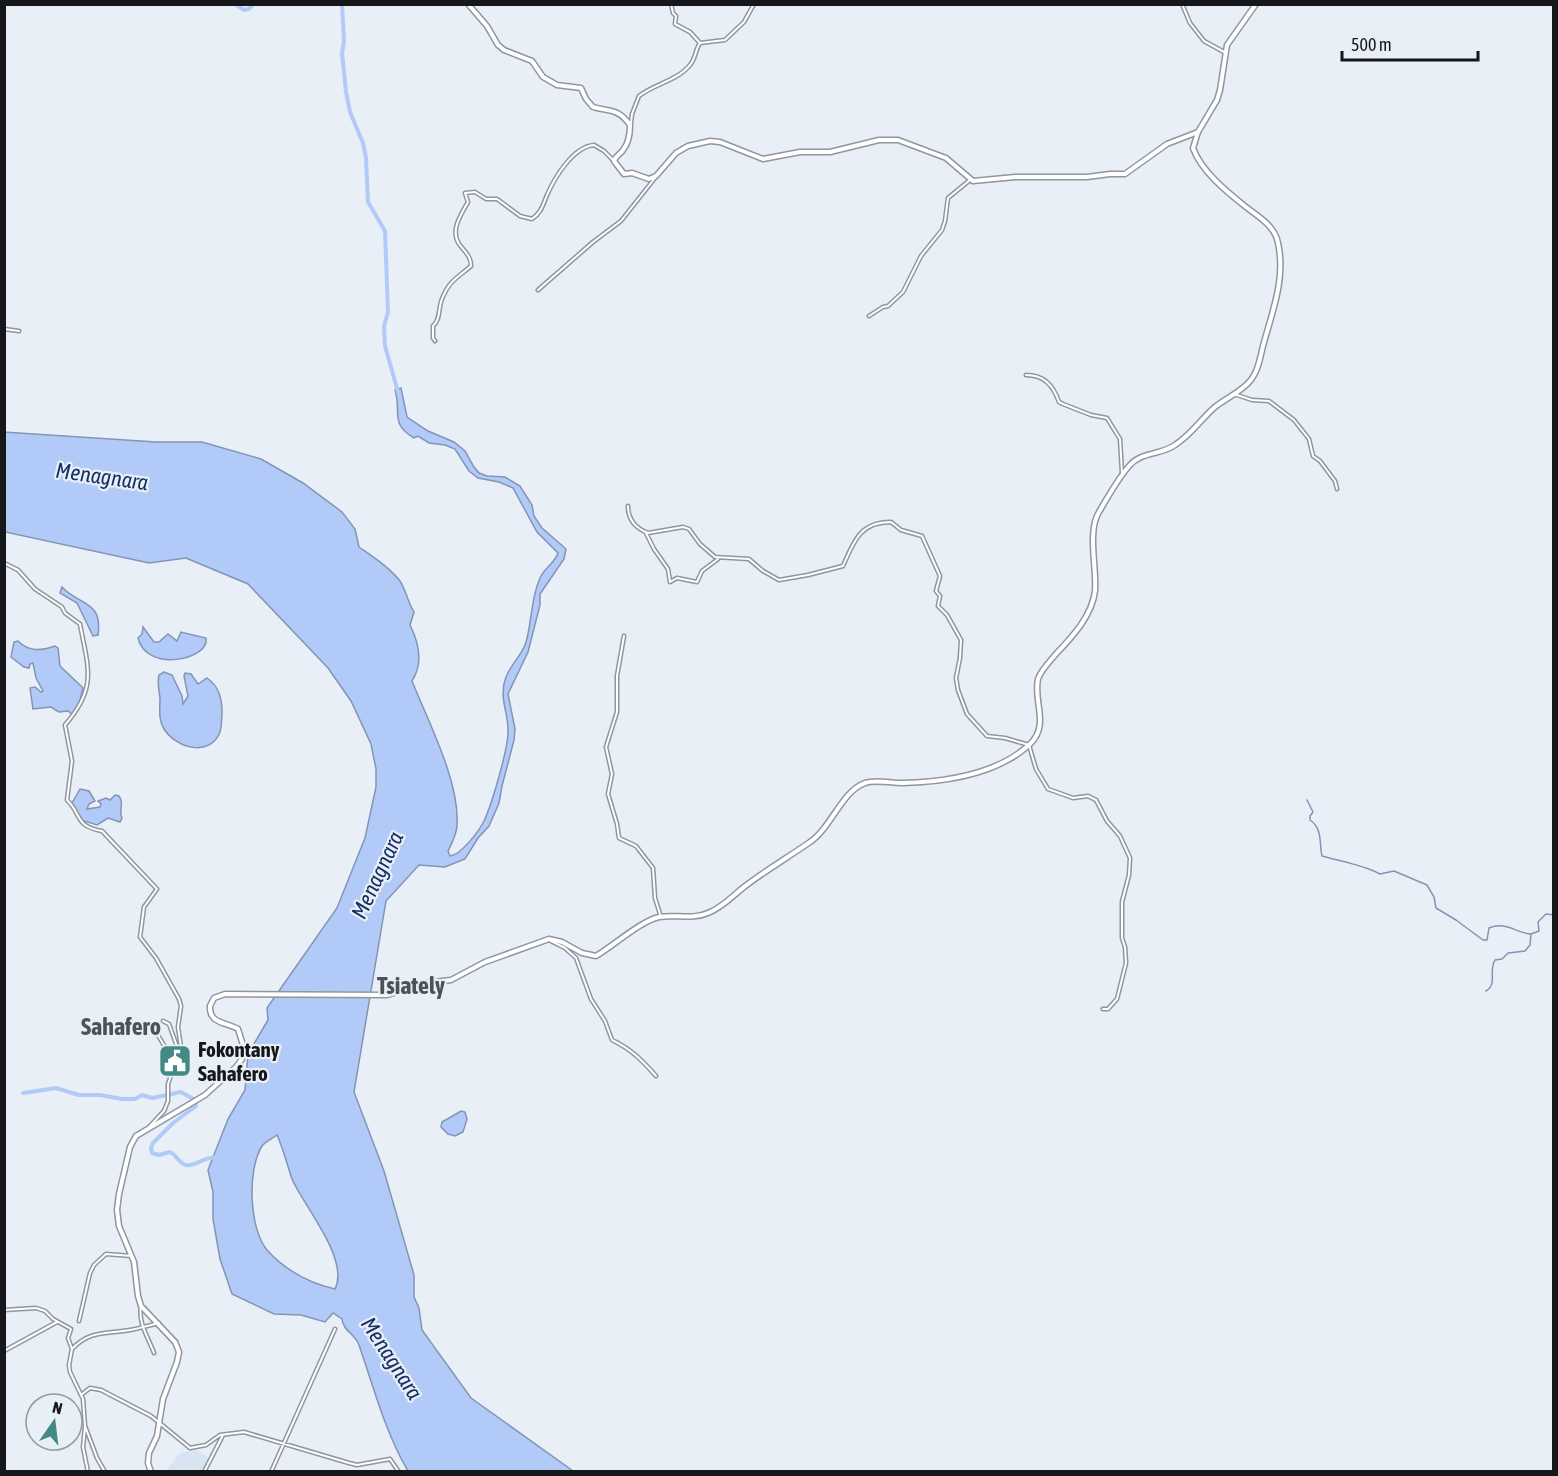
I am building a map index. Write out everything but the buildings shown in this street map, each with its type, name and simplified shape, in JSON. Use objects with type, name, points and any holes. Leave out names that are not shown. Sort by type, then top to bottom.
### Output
[{"type":"main road","points":[[468,4],[504,50],[532,61],[543,77],[557,85],[581,88],[590,105],[617,112],[630,125],[625,147],[614,161],[624,174],[632,173],[649,179],[656,176],[676,153],[688,146],[710,141],[720,142],[763,159],[800,152],[830,152],[879,140],[898,140],[946,158],[970,180],[1125,174],[1167,144],[1198,132]]},
{"type":"main road","points":[[151,1472],[148,1463],[149,1453],[156,1440],[163,1399],[179,1352],[175,1342],[141,1306],[136,1268],[119,1226],[117,1204],[130,1146],[136,1136],[150,1126],[191,1105],[236,1067],[242,1059],[243,1045],[238,1029],[217,1022],[210,1011],[214,998],[225,994],[377,995],[394,993],[416,984],[452,980],[486,962],[549,939],[562,942],[582,954],[596,956],[655,918],[688,918],[707,914],[720,906],[813,840],[825,828],[850,793],[862,784],[933,781],[963,776],[993,767],[1029,745],[1039,734],[1041,714],[1036,694],[1039,676],[1076,631],[1091,606],[1095,591],[1094,520],[1133,461],[1169,449],[1183,440],[1212,409],[1252,378],[1259,362],[1279,292],[1278,243],[1270,226],[1232,195],[1198,160],[1192,148],[1198,132],[1217,100],[1226,53],[1232,36],[1256,4]]},
{"type":"street","points":[[671,4],[672,12],[676,16],[675,24],[690,32],[700,43]]},
{"type":"street","points":[[700,43],[725,40],[744,22],[754,4]]},
{"type":"street","points":[[1182,4],[1190,23],[1204,41],[1226,53]]},
{"type":"street","points":[[630,125],[639,96],[680,74],[697,55],[700,43]]},
{"type":"street","points":[[435,341],[432,338],[433,326],[438,321],[441,299],[456,276],[471,266],[467,252],[458,243],[455,227],[468,202],[465,193],[475,192],[486,199],[497,199],[524,218],[532,219],[540,213],[555,179],[578,150],[594,144],[604,150],[614,161]]},
{"type":"street","points":[[538,290],[621,221],[656,176]]},
{"type":"street","points":[[869,316],[880,308],[888,306],[903,292],[921,256],[942,230],[948,198],[970,180]]},
{"type":"street","points":[[4,329],[19,331]]},
{"type":"street","points":[[1026,375],[1044,378],[1059,402],[1090,415],[1107,418],[1121,443],[1123,463],[1120,478]]},
{"type":"street","points":[[1234,394],[1252,400],[1269,401],[1294,420],[1306,433],[1313,456],[1320,461],[1335,481],[1337,489]]},
{"type":"street","points":[[628,506],[627,514],[632,523],[645,532],[668,569],[670,582],[677,578],[697,582],[702,571],[718,559],[734,557],[749,559],[763,571],[779,580],[843,566],[857,536],[871,525],[891,522],[901,530],[922,536],[940,576],[936,591],[940,596],[938,606],[947,615],[961,640],[956,678],[964,710],[987,736],[1005,738],[1029,745],[1036,768],[1048,789],[1073,798],[1088,796],[1096,800],[1107,821],[1120,836],[1130,858],[1129,875],[1122,902],[1122,938],[1126,963],[1114,1004],[1108,1009],[1103,1009]]},
{"type":"street","points":[[645,532],[683,527],[689,529],[700,544],[718,559]]},
{"type":"street","points":[[4,563],[18,570],[35,589],[53,600],[62,607],[65,614],[80,624],[88,668],[86,696],[65,725],[72,761],[67,800],[78,816],[79,822],[94,830],[102,831],[157,889],[144,907],[140,937],[156,958],[179,999],[178,1027],[182,1041],[164,1111],[150,1126]]},
{"type":"street","points":[[624,636],[617,676],[617,712],[606,747],[612,774],[608,794],[619,838],[636,846],[653,868],[655,898],[661,917]]},
{"type":"street","points":[[549,939],[565,948],[576,958],[591,999],[605,1021],[612,1040],[638,1055],[656,1076]]},
{"type":"street","points":[[164,1021],[169,1024],[179,1052]]},
{"type":"street","points":[[130,1026],[146,1026],[155,1030],[175,1064]]},
{"type":"street","points":[[79,1321],[94,1265],[106,1254],[132,1256]]},
{"type":"street","points":[[141,1306],[142,1326],[154,1353]]},
{"type":"street","points":[[4,1310],[36,1308],[45,1311],[57,1322],[71,1329],[68,1338],[72,1349],[69,1365],[73,1382],[79,1392]]},
{"type":"street","points":[[4,1351],[57,1322]]},
{"type":"street","points":[[72,1349],[81,1340],[94,1334],[132,1330],[159,1323]]},
{"type":"street","points":[[271,1472],[335,1329]]},
{"type":"street","points":[[84,1393],[90,1388],[101,1390],[151,1416],[190,1448],[206,1445],[217,1436],[246,1432],[357,1465],[390,1459],[399,1472]]},
{"type":"street","points":[[84,1414],[97,1458],[105,1472]]},
{"type":"street","points":[[86,1426],[83,1450],[88,1472]]},
{"type":"street","points":[[204,1472],[223,1435]]},
{"type":"shaded area","points":[[195,1449],[209,1458],[201,1471],[166,1471],[180,1453]]},
{"type":"water","name":"Menagnara","points":[[401,388],[407,417],[428,431],[454,442],[465,451],[479,473],[505,477],[520,486],[532,505],[534,516],[542,528],[566,549],[564,559],[540,594],[540,605],[528,652],[508,694],[515,729],[514,740],[499,803],[489,826],[478,838],[465,859],[445,867],[419,865],[386,901],[354,1092],[384,1171],[414,1275],[414,1297],[419,1308],[422,1330],[471,1398],[573,1471],[408,1471],[386,1425],[359,1345],[345,1327],[342,1319],[333,1313],[325,1322],[301,1315],[274,1314],[232,1294],[220,1259],[213,1219],[213,1192],[208,1170],[228,1119],[245,1090],[248,1054],[268,1020],[267,1008],[337,908],[365,838],[376,787],[376,769],[371,744],[351,701],[328,668],[248,584],[186,558],[149,563],[5,532],[4,432],[156,442],[202,442],[261,459],[303,483],[342,512],[355,529],[359,547],[386,567],[400,581],[414,612],[410,625],[416,639],[419,661],[412,681],[442,752],[453,790],[457,808],[457,828],[448,851],[450,856],[454,855],[478,831],[491,802],[503,763],[507,740],[508,725],[503,699],[504,685],[508,673],[525,645],[534,595],[540,578],[558,553],[537,532],[513,488],[499,482],[478,478],[469,471],[455,449],[429,443],[418,436],[414,438],[406,433],[399,422],[395,390]],"holes":[[[277,1135],[292,1179],[331,1248],[338,1277],[335,1289],[316,1283],[290,1270],[267,1250],[261,1240],[252,1199],[254,1169],[262,1146]]]},
{"type":"water","points":[[62,587],[93,609],[99,624],[98,635],[93,636],[77,603],[60,593]]},
{"type":"water","points":[[143,627],[154,642],[159,642],[168,634],[177,641],[181,632],[206,638],[205,646],[188,657],[164,659],[153,656],[143,649],[138,638],[142,634]]},
{"type":"water","points":[[18,641],[31,649],[40,650],[55,646],[58,648],[60,666],[83,688],[78,708],[72,714],[68,711],[59,712],[51,707],[33,709],[30,688],[35,687],[43,691],[36,678],[33,663],[29,668],[24,667],[11,657],[14,642]]},
{"type":"water","points":[[164,672],[172,675],[182,696],[183,704],[188,696],[185,673],[191,674],[198,684],[207,678],[216,688],[222,704],[221,726],[215,740],[209,745],[193,747],[184,745],[169,736],[164,729],[160,718],[158,681],[159,675]]},
{"type":"water","points":[[80,789],[89,791],[95,801],[89,804],[87,809],[100,807],[101,804],[98,801],[106,798],[110,800],[115,795],[119,796],[122,818],[120,822],[108,818],[97,825],[81,820],[72,803]]},
{"type":"water","points":[[461,1111],[465,1112],[467,1119],[463,1132],[455,1136],[448,1134],[441,1127],[442,1122]]},
{"type":"waterway","points":[[235,4],[244,10],[249,9],[253,4]]},
{"type":"waterway","points":[[342,4],[344,41],[342,53],[346,92],[350,112],[363,143],[368,202],[385,231],[388,312],[384,326],[385,346],[398,392]]},
{"type":"waterway","points":[[1307,800],[1313,812],[1310,820],[1319,832],[1322,856],[1380,874],[1394,871],[1427,885],[1434,897],[1436,908],[1483,940],[1487,940],[1489,928],[1495,926],[1531,934]]},
{"type":"waterway","points":[[1486,991],[1491,985],[1495,960],[1502,959],[1508,953],[1525,951],[1530,945],[1531,934],[1539,931],[1538,922],[1546,914],[1554,915]]},
{"type":"waterway","points":[[23,1093],[56,1088],[79,1095],[135,1099],[142,1095],[152,1098],[181,1092],[195,1100],[196,1106],[173,1123],[153,1143],[152,1153],[159,1155],[170,1152],[186,1165],[215,1158]]},
{"type":"place","name":"Fokontany Sahafero","points":[[175,1061]]},
{"type":"district","name":"Tsiately","points":[[411,985]]},
{"type":"district","name":"Sahafero","points":[[121,1026]]}]
